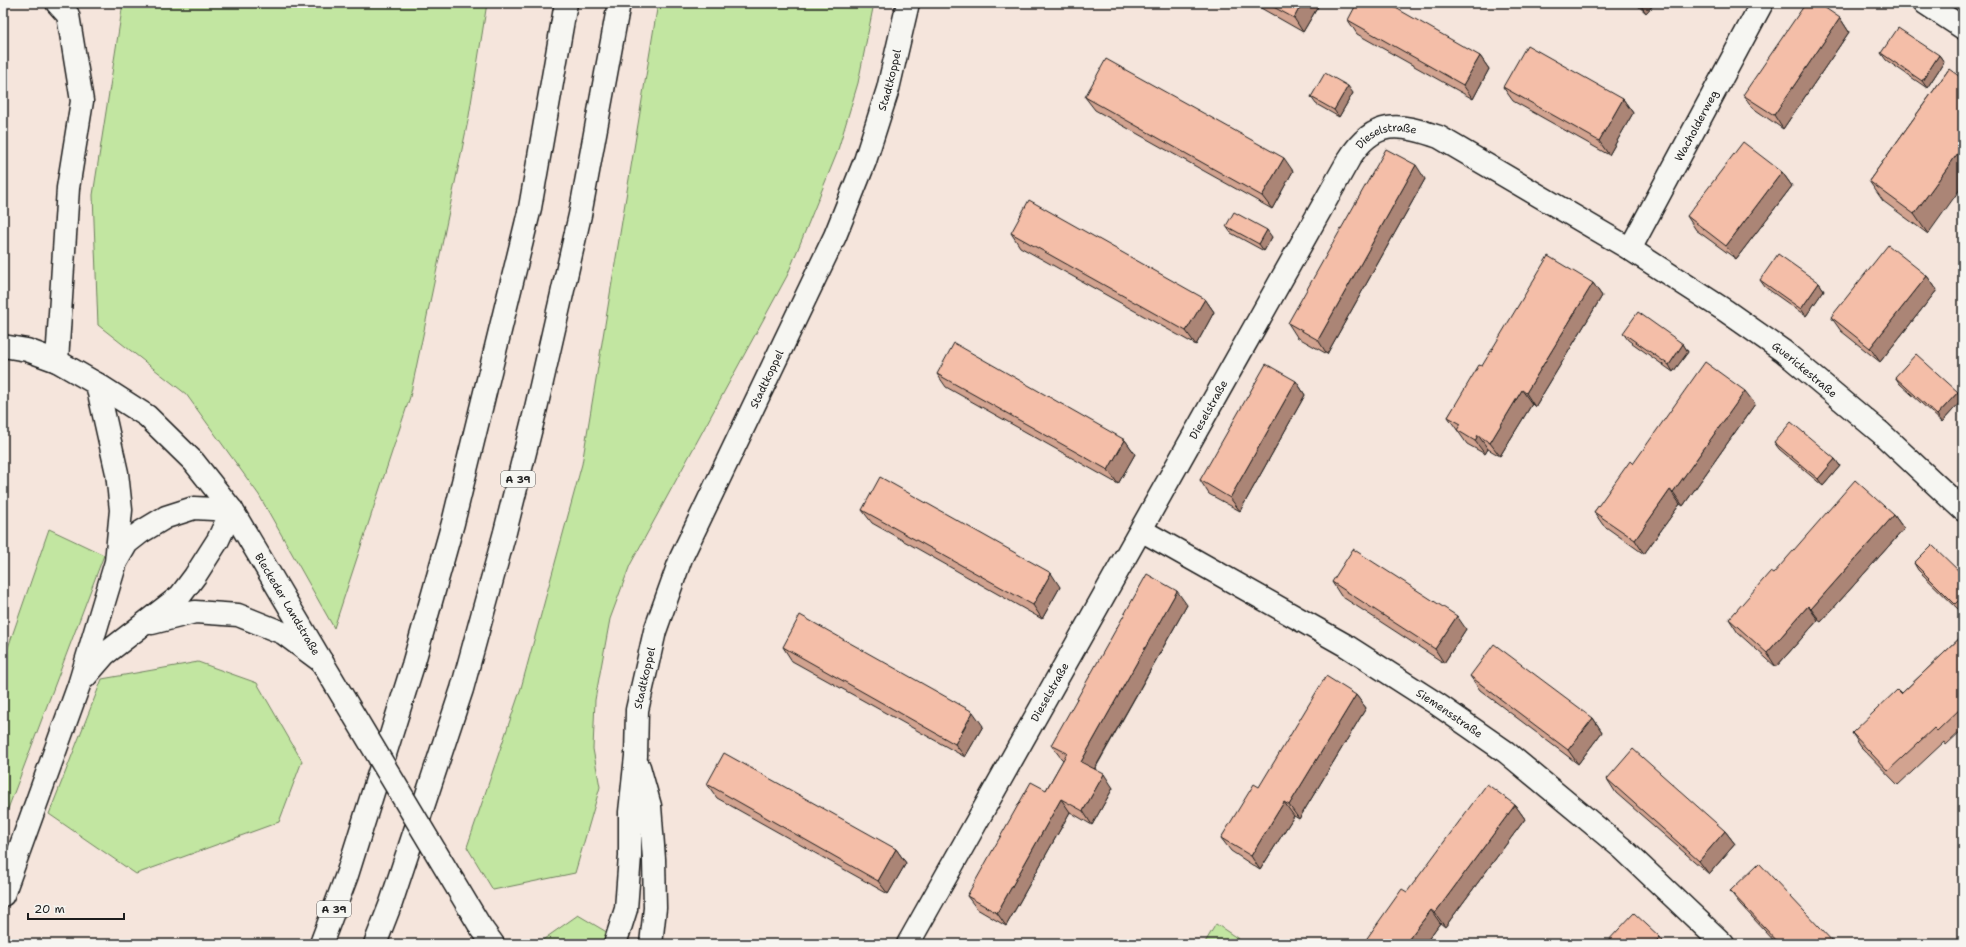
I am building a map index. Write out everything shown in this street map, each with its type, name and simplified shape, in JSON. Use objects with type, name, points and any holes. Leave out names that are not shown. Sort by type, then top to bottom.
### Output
[{"type":"main road","points":[[57,3],[68,15],[82,101],[68,188],[57,361]]},
{"type":"main road","name":"A 39","points":[[321,944],[347,875],[413,665],[455,515],[530,208],[566,3]]},
{"type":"main road","name":"A 39","points":[[375,944],[391,903],[462,689],[505,532],[536,408],[580,215],[619,3]]},
{"type":"main road","name":"Stadtkoppel","points":[[615,944],[626,909],[630,856],[630,812],[636,756],[637,710],[655,631],[681,558],[835,236],[865,161],[888,89],[908,3]]},
{"type":"main road","points":[[1925,3],[1963,28]]},
{"type":"main road","name":"Wacholderweg","points":[[1630,249],[1757,5]]},
{"type":"main road","name":"Dieselstraße","points":[[908,944],[1359,143],[1373,132],[1389,128],[1412,128],[1439,137],[1630,249]]},
{"type":"main road","name":"Guerickestraße","points":[[1630,249],[1726,311],[1782,351],[1881,433],[1963,510]]},
{"type":"main road","name":"Bleckeder Landstraße","points":[[3,346],[27,350],[57,361],[97,384],[147,416],[194,462],[232,510],[480,926],[493,944]]},
{"type":"main road","points":[[3,895],[79,685],[116,562],[121,510],[117,473],[97,384]]},
{"type":"main road","points":[[79,685],[105,654],[137,628],[160,613],[180,596],[218,540],[232,510],[194,508],[166,517],[141,532],[127,543],[116,562]]},
{"type":"main road","name":"Siemensstraße","points":[[1140,530],[1345,645],[1437,704],[1506,752],[1623,849],[1723,944]]},
{"type":"main road","points":[[137,628],[195,612],[238,615],[283,633],[322,662]]},
{"type":"main road","name":"Stadtkoppel","points":[[636,756],[650,806],[654,908],[651,944]]},
{"type":"main road","points":[[304,944],[347,875]]},
{"type":"green space","points":[[123,3],[487,3],[469,116],[410,397],[334,628],[259,495],[186,394],[98,325],[93,195]]},
{"type":"green space","points":[[658,3],[874,3],[858,83],[837,153],[787,276],[630,565],[610,619],[595,700],[593,749],[600,787],[575,873],[493,890],[467,847],[521,688],[582,464]]},
{"type":"green space","points":[[49,529],[104,555],[3,822],[3,662]]},
{"type":"green space","points":[[198,662],[257,683],[302,761],[279,822],[136,874],[49,814],[102,679]]},
{"type":"green space","points":[[578,915],[610,934],[604,944],[537,944]]},
{"type":"green space","points":[[1216,924],[1246,944],[1204,944]]},
{"type":"building","points":[[1266,3],[1302,3],[1294,18]]},
{"type":"building","points":[[1357,3],[1387,3],[1480,56],[1463,85],[1348,20]]},
{"type":"building","points":[[1806,3],[1818,3],[1840,18],[1774,115],[1743,95]]},
{"type":"building","points":[[1898,28],[1939,55],[1922,81],[1881,53]]},
{"type":"building","points":[[1527,45],[1623,99],[1599,141],[1503,87]]},
{"type":"building","points":[[1106,59],[1284,158],[1262,196],[1085,97]]},
{"type":"building","points":[[1949,69],[1963,79],[1963,146],[1914,214],[1869,181]]},
{"type":"building","points":[[1325,73],[1348,86],[1334,110],[1311,97]]},
{"type":"building","points":[[1743,142],[1782,172],[1726,246],[1687,216]]},
{"type":"building","points":[[1386,149],[1416,165],[1318,340],[1288,323]]},
{"type":"building","points":[[1029,200],[1205,299],[1186,331],[1011,233]]},
{"type":"building","points":[[1234,212],[1267,230],[1259,244],[1226,226]]},
{"type":"building","points":[[1888,245],[1927,276],[1870,348],[1831,317]]},
{"type":"building","points":[[1778,254],[1819,283],[1801,309],[1760,280]]},
{"type":"building","points":[[1548,256],[1593,283],[1526,393],[1522,390],[1490,443],[1478,435],[1475,441],[1457,430],[1461,424],[1448,417],[1479,365],[1482,366]]},
{"type":"building","points":[[1638,312],[1683,344],[1669,365],[1623,333]]},
{"type":"building","points":[[954,343],[1125,440],[1108,470],[937,374]]},
{"type":"building","points":[[1916,354],[1958,392],[1937,415],[1895,377]]},
{"type":"building","points":[[1705,362],[1745,391],[1673,492],[1670,490],[1635,540],[1594,512],[1630,461],[1633,464]]},
{"type":"building","points":[[1266,364],[1296,381],[1230,498],[1200,480]]},
{"type":"building","points":[[1791,422],[1835,459],[1818,479],[1774,442]]},
{"type":"building","points":[[880,477],[1051,573],[1033,605],[862,510]]},
{"type":"building","points":[[1855,480],[1894,515],[1811,609],[1808,606],[1767,653],[1729,619],[1770,572],[1773,574]]},
{"type":"building","points":[[1932,545],[1963,575],[1963,596],[1955,604],[1914,563]]},
{"type":"building","points":[[1353,549],[1457,616],[1435,649],[1332,582]]},
{"type":"building","points":[[1147,574],[1177,591],[1081,762],[1104,774],[1083,811],[1061,799],[997,913],[967,896],[1031,782],[1046,790],[1067,753],[1051,745]]},
{"type":"building","points":[[800,615],[973,712],[955,744],[783,647]]},
{"type":"building","points":[[1963,635],[1963,706],[1937,731],[1934,728],[1888,771],[1852,733],[1897,690],[1901,694]]},
{"type":"building","points":[[1494,644],[1593,718],[1568,750],[1470,676]]},
{"type":"building","points":[[1326,676],[1356,695],[1289,805],[1284,802],[1251,856],[1221,838],[1254,784],[1259,787]]},
{"type":"building","points":[[1633,749],[1725,831],[1699,861],[1607,779]]},
{"type":"building","points":[[724,753],[896,849],[878,881],[707,784]]},
{"type":"building","points":[[1487,784],[1515,805],[1435,913],[1431,910],[1405,944],[1369,944],[1365,941],[1402,889],[1407,892]]},
{"type":"building","points":[[1759,863],[1835,944],[1780,944],[1730,891]]},
{"type":"building","points":[[1634,913],[1660,937],[1653,944],[1605,944]]}]
